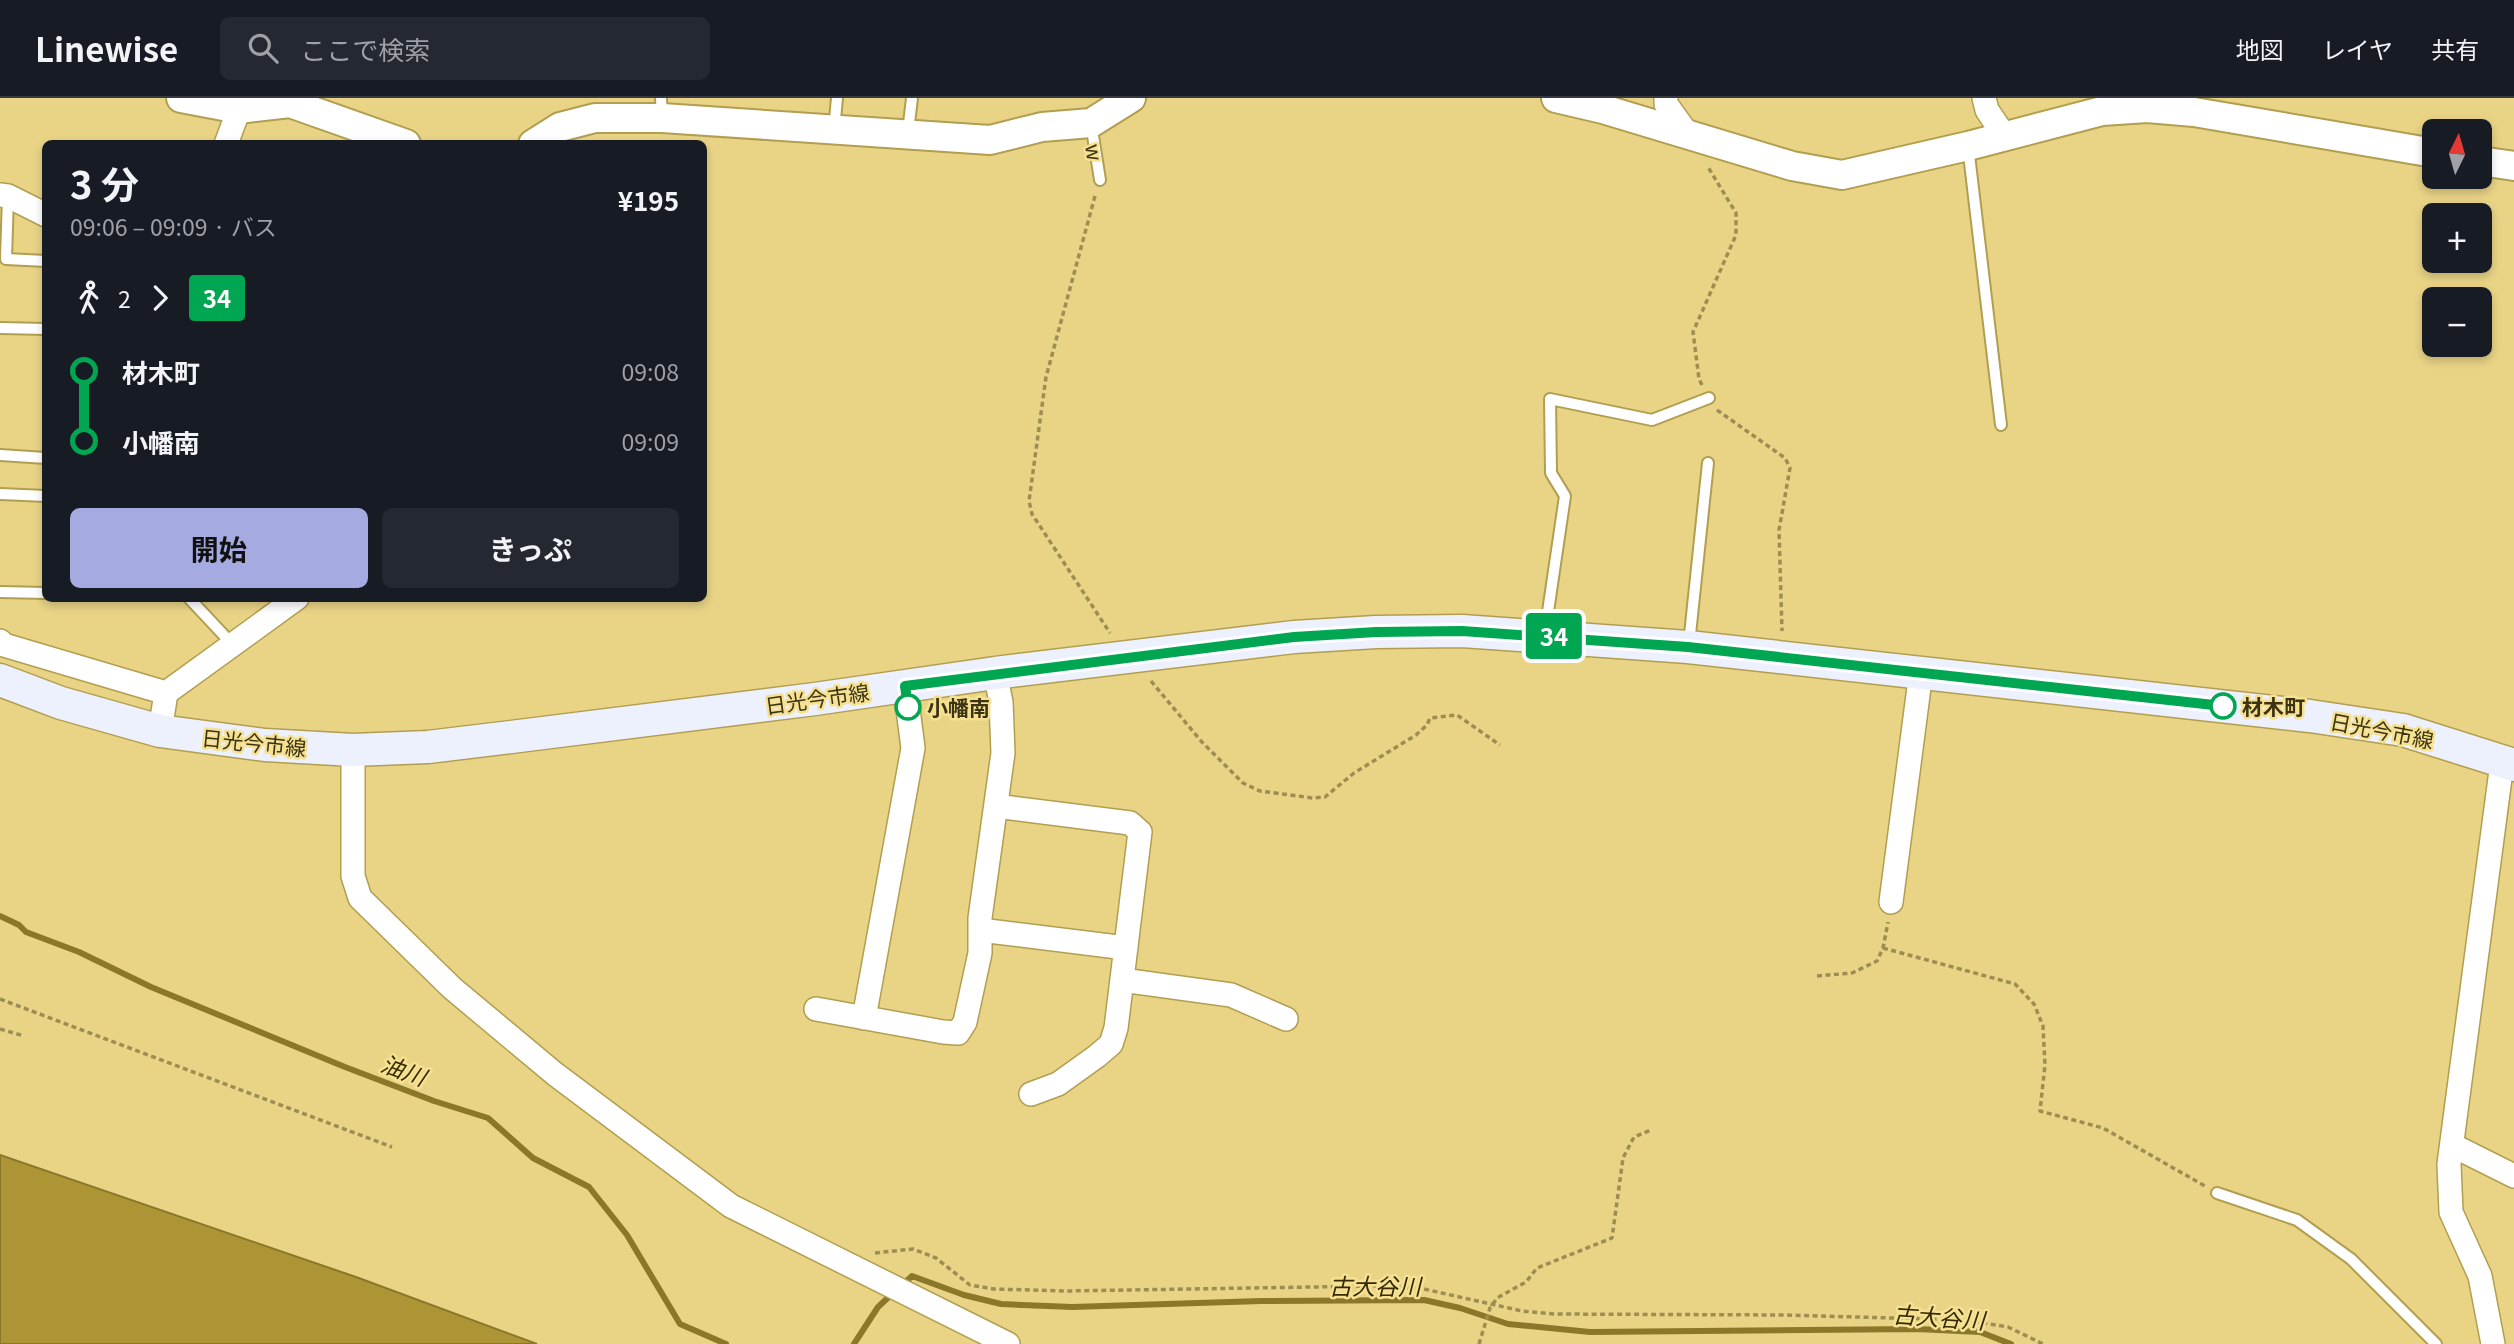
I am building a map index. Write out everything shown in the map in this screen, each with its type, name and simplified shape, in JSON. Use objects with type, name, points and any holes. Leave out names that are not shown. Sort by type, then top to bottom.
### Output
[{"type":"main road","name":"日光今市線","points":[[0,680],[61,703],[160,731],[265,745],[353,750],[428,747],[1294,637],[1462,631],[1688,647],[2310,716],[2403,730],[2508,764]]},
{"type":"street","points":[[181,98],[239,109],[290,103],[395,140]]},
{"type":"street","points":[[539,140],[560,127],[595,118],[662,108],[834,130],[990,140],[1042,127],[1091,123],[1131,98]]},
{"type":"street","points":[[1556,98],[1603,109],[1792,166],[1842,174],[1968,146],[2102,111],[2147,108],[2194,112],[2422,151]]},
{"type":"street","points":[[1666,98],[1666,104],[1689,136]]},
{"type":"street","points":[[1984,98],[1987,110],[2005,137]]},
{"type":"street","points":[[227,140],[239,109]]},
{"type":"street","points":[[2492,163],[2514,166]]},
{"type":"street","points":[[4,196],[42,213]]},
{"type":"street","points":[[160,731],[166,693],[292,602]]},
{"type":"street","points":[[0,641],[4,645],[166,693]]},
{"type":"street","points":[[1891,902],[1921,672]]},
{"type":"street","points":[[816,1009],[958,1033],[965,1022],[980,953],[980,930],[1003,753],[1001,702],[995,674]]},
{"type":"street","points":[[864,1018],[913,748],[905,686]]},
{"type":"street","points":[[353,750],[353,876],[360,898],[452,988],[555,1074],[731,1206],[1008,1344]]},
{"type":"street","points":[[2493,1344],[2480,1276],[2451,1212],[2449,1164],[2508,764]]},
{"type":"street","points":[[996,806],[1130,823],[1140,832],[1116,1028],[1111,1044],[1058,1084],[1031,1094]]},
{"type":"street","points":[[980,930],[1126,948]]},
{"type":"street","points":[[1122,980],[1231,995],[1286,1019]]},
{"type":"street","points":[[2452,1145],[2514,1176]]},
{"type":"lane","points":[[834,130],[837,98]]},
{"type":"lane","points":[[908,135],[912,98]]},
{"type":"lane","name":"w","points":[[1091,123],[1100,180]]},
{"type":"lane","points":[[1968,146],[2001,425]]},
{"type":"lane","points":[[4,196],[6,259],[42,261]]},
{"type":"lane","points":[[0,328],[42,329]]},
{"type":"lane","points":[[1544,635],[1565,496],[1550,473],[1550,399],[1653,420],[1709,398]]},
{"type":"lane","points":[[0,455],[42,458]]},
{"type":"lane","points":[[1688,647],[1708,463]]},
{"type":"lane","points":[[0,494],[42,496]]},
{"type":"lane","points":[[0,592],[42,593]]},
{"type":"lane","points":[[193,602],[233,645]]},
{"type":"lane","points":[[2217,1193],[2297,1220],[2351,1259],[2436,1344]]},
{"type":"path","points":[[1689,136],[1736,214],[1736,235],[1693,332],[1699,379],[1715,408],[1785,458],[1790,468],[1779,530],[1783,657]]},
{"type":"path","points":[[1087,600],[1032,514],[1030,501],[1046,377],[1100,180]]},
{"type":"path","points":[[1180,717],[1243,783],[1260,790],[1313,799],[1325,797],[1354,772],[1416,735],[1427,725],[1430,718],[1457,715],[1500,745]]},
{"type":"path","points":[[1817,976],[1852,973],[1877,961],[1883,948],[1891,902]]},
{"type":"path","points":[[1883,948],[2015,984],[2034,1004],[2043,1026],[2045,1065],[2040,1111],[2103,1128],[2217,1193]]},
{"type":"path","points":[[0,999],[392,1147]]},
{"type":"path","points":[[0,1029],[23,1036]]},
{"type":"path","points":[[1479,1344],[1497,1298],[1526,1282],[1537,1268],[1612,1238],[1623,1158],[1634,1137],[1651,1130]]},
{"type":"path","points":[[870,1277],[876,1251],[913,1249],[936,1258],[971,1285],[994,1289],[1066,1291],[1374,1286],[1424,1289],[1492,1306],[1554,1314],[1784,1314],[1965,1320],[2008,1326],[2043,1344]]},
{"type":"shaded area","points":[[0,1155],[356,1277],[537,1344],[0,1344]]},
{"type":"waterway","name":"油川","points":[[0,916],[19,925],[26,932],[79,952],[151,987],[345,1067],[434,1101],[488,1118],[533,1158],[589,1187],[627,1235],[680,1324],[726,1344]]},
{"type":"waterway","name":"古大谷川","points":[[901,1286],[912,1276],[964,1295],[1001,1304],[1072,1307],[1261,1301],[1424,1300],[1460,1308],[1508,1324],[1590,1332],[1917,1329],[1980,1332],[2011,1344]]},
{"type":"waterway","name":"古大谷川","points":[[854,1344],[878,1307],[893,1293]]},
{"type":"bus line","name":"34","points":[[908,707],[905,686],[1294,637],[1462,631],[1688,647],[2223,706]]},
{"type":"place","name":"材木町","points":[[2223,706]]},
{"type":"place","name":"小幡南","points":[[908,707]]}]
